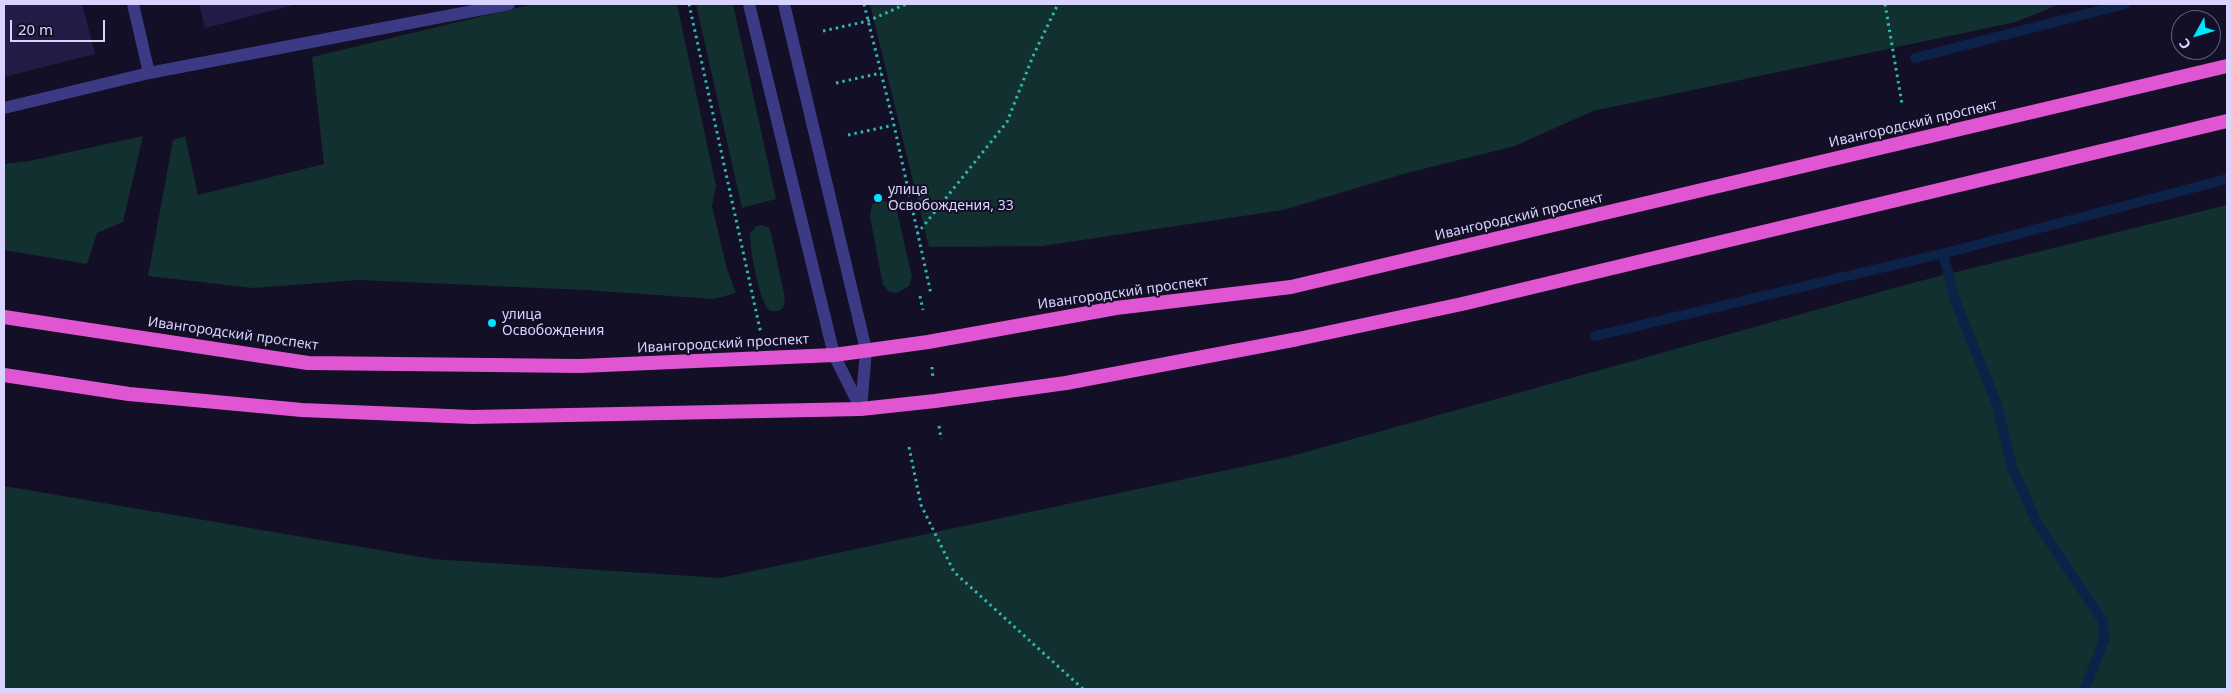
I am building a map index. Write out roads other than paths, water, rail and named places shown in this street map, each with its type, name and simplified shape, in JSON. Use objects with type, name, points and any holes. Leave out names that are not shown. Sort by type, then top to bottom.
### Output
[{"type":"highway","name":"Ивангородский проспект","points":[[4,317],[308,363],[580,366],[834,355],[928,342],[1116,308],[1291,287],[2227,66]]},
{"type":"highway","points":[[4,375],[129,394],[302,410],[472,417],[861,409],[1066,383],[1298,339],[1481,299],[2227,121]]},
{"type":"street","points":[[133,4],[150,73]]},
{"type":"street","points":[[4,108],[150,73],[487,6],[510,4]]},
{"type":"street","points":[[749,4],[834,355],[861,409]]},
{"type":"street","points":[[784,4],[866,350],[861,409]]},
{"type":"waterway","points":[[1915,58],[2125,4]]},
{"type":"waterway","points":[[1595,336],[1957,250],[2227,179]]},
{"type":"waterway","points":[[1943,254],[1955,300],[1997,405],[2012,467],[2036,521],[2103,621],[2104,640],[2085,689]]},
{"type":"place","name":"улица Освобождения, 33","points":[[878,198]]},
{"type":"place","name":"улица Освобождения","points":[[492,323]]}]
